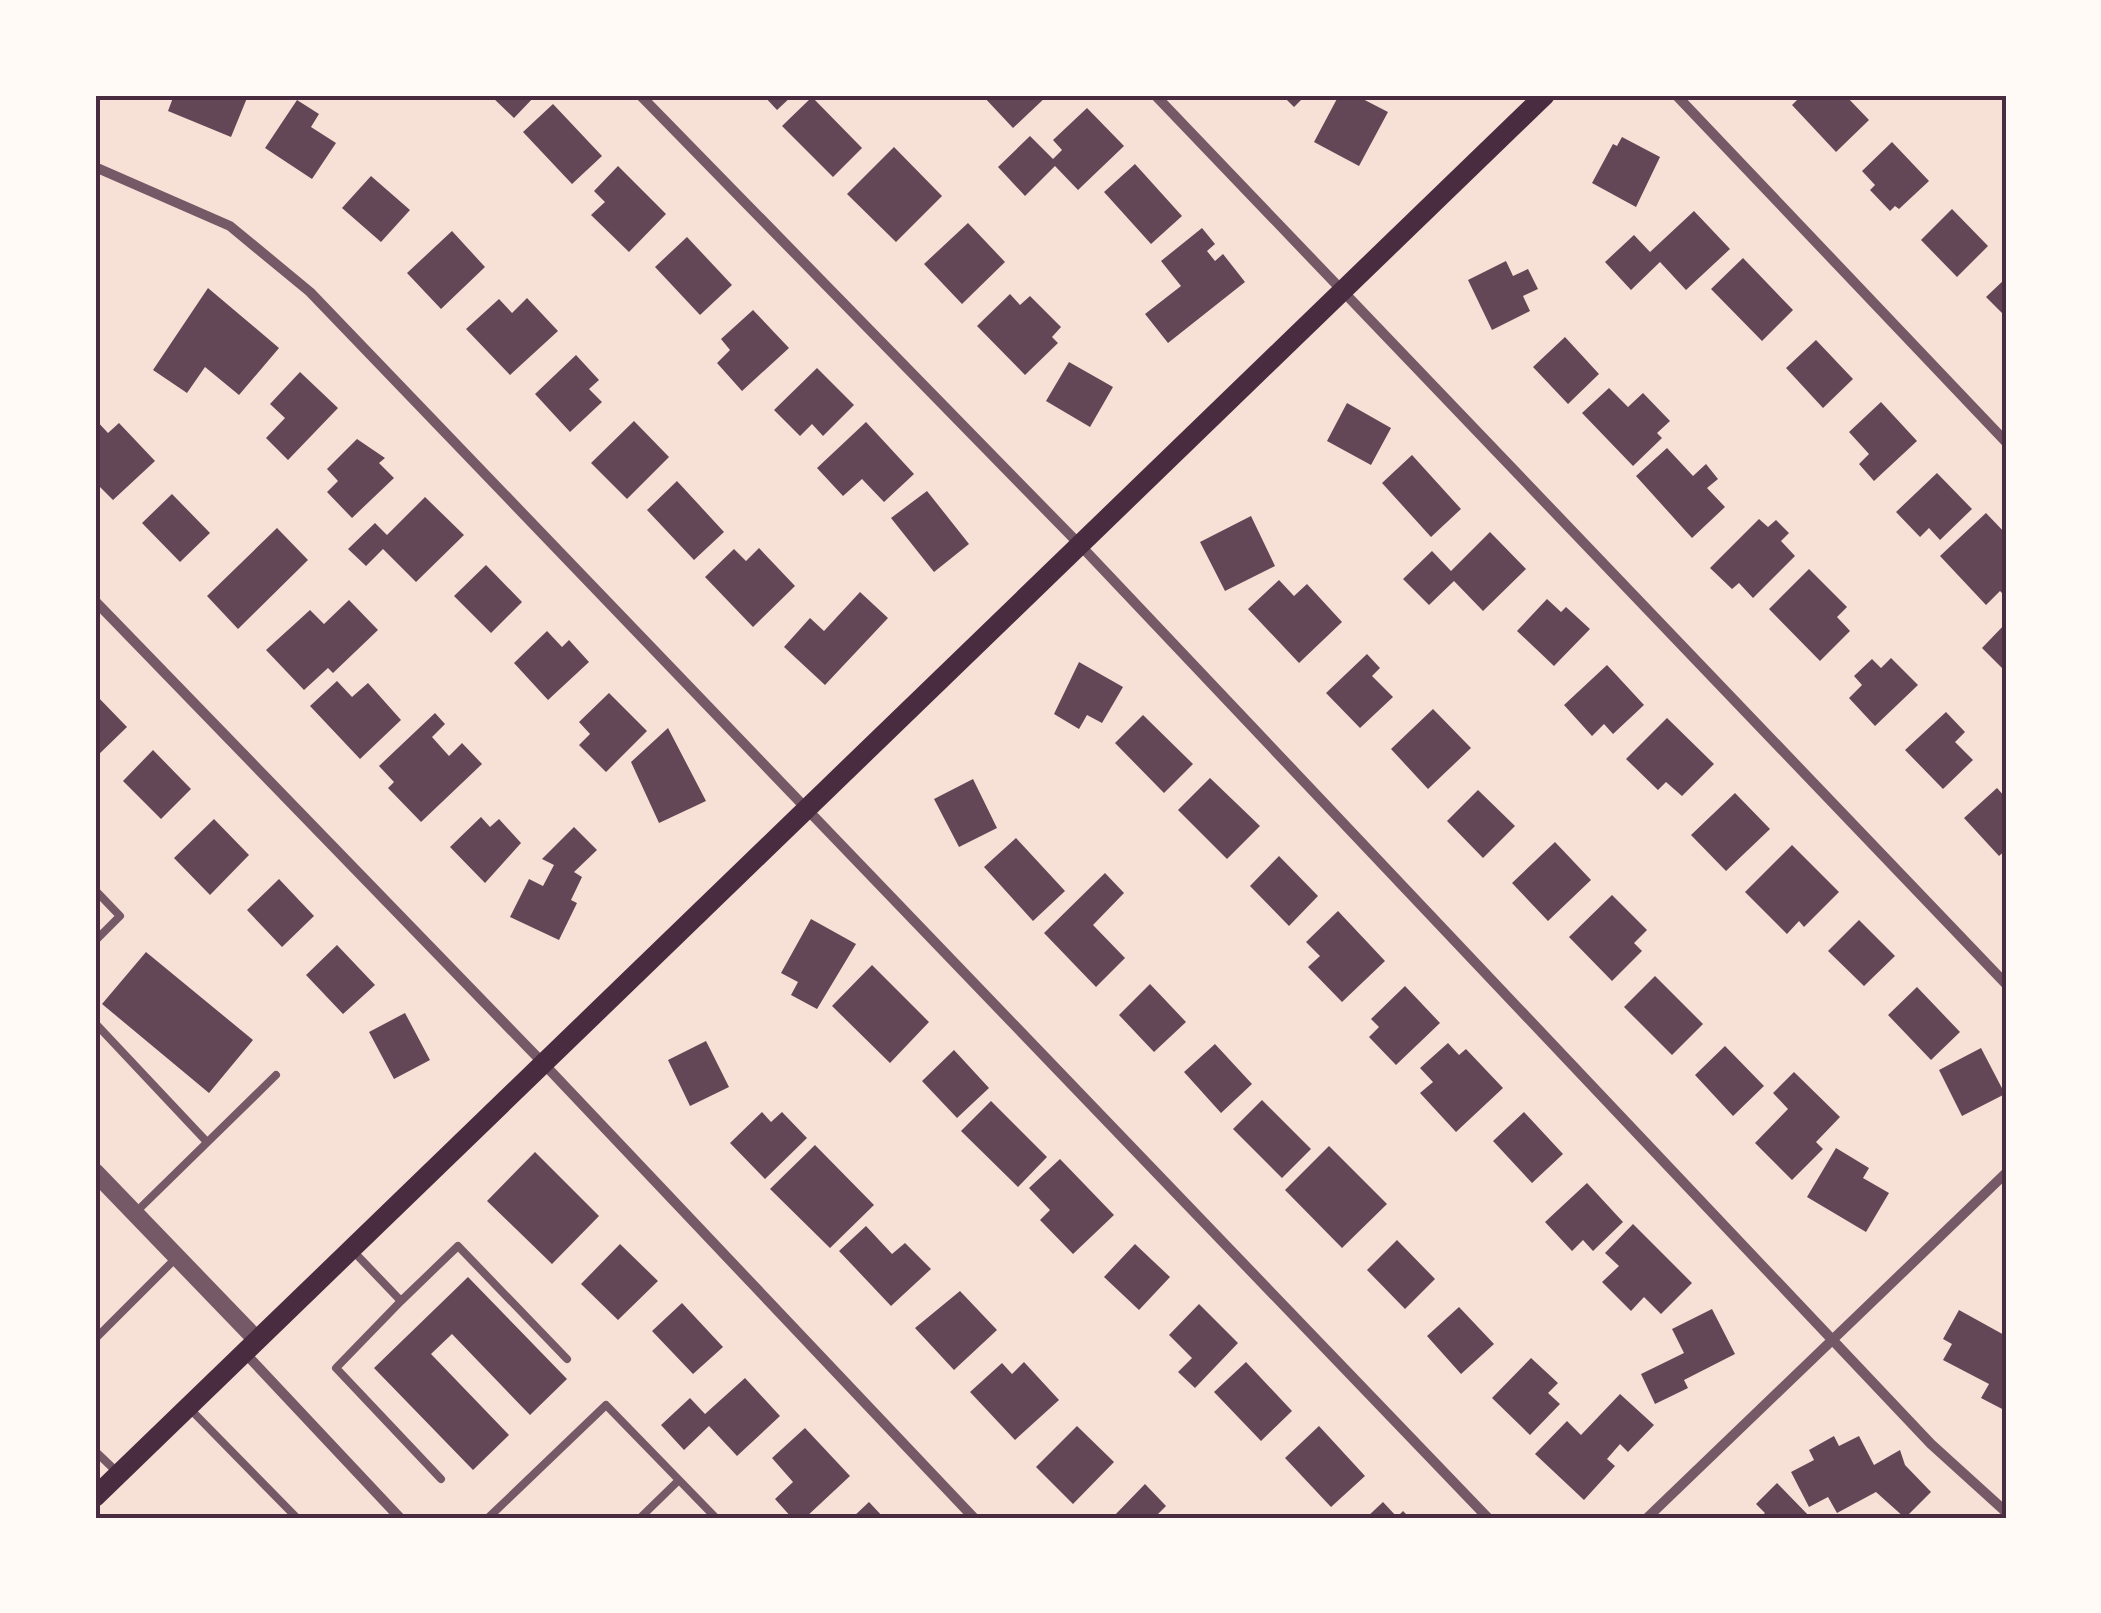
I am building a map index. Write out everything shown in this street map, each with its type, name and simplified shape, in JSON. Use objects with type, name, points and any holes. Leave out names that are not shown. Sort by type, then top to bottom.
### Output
[{"type":"main road","points":[[95,1497],[1545,95]]},
{"type":"street","points":[[640,95],[1080,545],[1833,1342],[1932,1444],[2006,1512]]},
{"type":"street","points":[[1155,95],[2006,984]]},
{"type":"street","points":[[1676,95],[2006,442]]},
{"type":"street","points":[[95,167],[230,226],[310,292],[809,807],[1488,1518]]},
{"type":"street","points":[[95,601],[543,1064],[974,1518]]},
{"type":"street","points":[[95,1172],[177,1257],[400,1518]]},
{"type":"street","points":[[1647,1518],[2006,1173]]},
{"type":"lane","points":[[95,890],[120,916],[95,941]]},
{"type":"lane","points":[[95,1023],[207,1142]]},
{"type":"lane","points":[[134,1213],[276,1075]]},
{"type":"lane","points":[[441,1479],[336,1368],[458,1246],[567,1359]]},
{"type":"lane","points":[[351,1249],[401,1301]]},
{"type":"lane","points":[[95,1339],[177,1257]]},
{"type":"lane","points":[[488,1518],[606,1405],[716,1518]]},
{"type":"lane","points":[[188,1406],[297,1518]]},
{"type":"lane","points":[[95,1451],[119,1474]]},
{"type":"lane","points":[[640,1518],[679,1480]]},
{"type":"building","points":[[174,95],[247,98],[231,137],[168,111]]},
{"type":"building","points":[[490,95],[536,95],[514,118]]},
{"type":"building","points":[[763,95],[793,95],[777,110]]},
{"type":"building","points":[[982,95],[1048,95],[1013,128]]},
{"type":"building","points":[[1282,95],[1306,95],[1294,107]]},
{"type":"building","points":[[1339,95],[1355,95],[1388,112],[1359,166],[1314,142]]},
{"type":"building","points":[[1802,95],[1845,95],[1869,120],[1836,152],[1792,105]]},
{"type":"building","points":[[812,97],[862,148],[833,177],[782,126]]},
{"type":"building","points":[[297,100],[319,114],[311,127],[336,143],[312,179],[265,148]]},
{"type":"building","points":[[553,104],[602,156],[572,184],[523,132]]},
{"type":"building","points":[[1087,108],[1124,146],[1078,190],[1055,166],[1025,196],[998,167],[1030,136],[1053,159],[1062,150],[1053,140]]},
{"type":"building","points":[[1622,137],[1660,157],[1636,207],[1592,183],[1613,144],[1617,146]]},
{"type":"building","points":[[1892,142],[1929,181],[1899,209],[1895,206],[1890,211],[1870,190],[1875,185],[1862,171]]},
{"type":"building","points":[[894,147],[942,196],[896,242],[847,194]]},
{"type":"building","points":[[1135,164],[1182,216],[1151,244],[1104,192]]},
{"type":"building","points":[[618,166],[666,214],[629,252],[591,215],[605,202],[594,191]]},
{"type":"building","points":[[371,176],[410,210],[381,242],[342,208]]},
{"type":"building","points":[[1952,209],[1988,246],[1957,277],[1921,240]]},
{"type":"building","points":[[1694,211],[1730,249],[1686,290],[1660,262],[1631,290],[1605,262],[1634,235],[1650,252]]},
{"type":"building","points":[[968,223],[1005,262],[962,304],[924,264]]},
{"type":"building","points":[[1202,228],[1215,244],[1207,251],[1215,261],[1223,254],[1245,282],[1168,343],[1145,314],[1181,286],[1161,261]]},
{"type":"building","points":[[452,231],[485,267],[441,309],[407,273]]},
{"type":"building","points":[[687,237],[732,285],[700,315],[655,267]]},
{"type":"building","points":[[1743,258],[1793,310],[1762,341],[1711,289]]},
{"type":"building","points":[[1506,261],[1513,276],[1528,269],[1538,289],[1523,296],[1530,311],[1492,330],[1468,280]]},
{"type":"building","points":[[2006,278],[2006,317],[1986,297]]},
{"type":"building","points":[[208,288],[279,348],[239,395],[205,367],[187,393],[153,370]]},
{"type":"building","points":[[1010,294],[1020,305],[1030,296],[1061,327],[1052,337],[1058,343],[1025,375],[977,326]]},
{"type":"building","points":[[527,298],[558,331],[510,375],[466,329],[499,299],[512,313]]},
{"type":"building","points":[[753,310],[789,348],[742,391],[717,363],[730,350],[721,339]]},
{"type":"building","points":[[1565,337],[1599,374],[1568,404],[1533,367]]},
{"type":"building","points":[[1816,340],[1853,379],[1823,408],[1786,368]]},
{"type":"building","points":[[576,355],[599,380],[589,389],[602,402],[570,432],[535,394]]},
{"type":"building","points":[[1069,362],[1113,387],[1090,427],[1046,401]]},
{"type":"building","points":[[817,368],[854,405],[823,436],[812,424],[800,436],[774,410]]},
{"type":"building","points":[[300,372],[338,408],[288,460],[266,438],[285,418],[270,404]]},
{"type":"building","points":[[1609,388],[1628,407],[1643,393],[1670,421],[1657,433],[1662,438],[1633,466],[1582,413]]},
{"type":"building","points":[[1881,402],[1917,441],[1874,481],[1859,464],[1869,454],[1849,432]]},
{"type":"building","points":[[1347,403],[1391,428],[1371,465],[1327,441]]},
{"type":"building","points":[[95,419],[108,433],[119,423],[155,461],[113,500],[95,482]]},
{"type":"building","points":[[634,421],[669,457],[627,499],[591,463]]},
{"type":"building","points":[[866,422],[914,474],[884,502],[862,479],[843,496],[817,468]]},
{"type":"building","points":[[357,439],[385,458],[379,463],[394,478],[352,518],[327,492],[338,481],[327,469]]},
{"type":"building","points":[[1667,448],[1693,476],[1706,464],[1718,479],[1707,488],[1725,507],[1692,538],[1636,476]]},
{"type":"building","points":[[1412,455],[1461,509],[1431,537],[1382,483]]},
{"type":"building","points":[[1937,473],[1972,509],[1940,540],[1929,528],[1920,537],[1896,512]]},
{"type":"building","points":[[677,481],[724,532],[694,560],[647,510]]},
{"type":"building","points":[[927,491],[969,544],[934,572],[891,518]]},
{"type":"building","points":[[172,494],[210,533],[180,562],[142,523]]},
{"type":"building","points":[[425,497],[464,535],[416,582],[383,549],[366,566],[348,549],[375,523],[387,535]]},
{"type":"building","points":[[1986,513],[2006,534],[2006,597],[2000,591],[1986,605],[1940,556]]},
{"type":"building","points":[[1251,516],[1275,566],[1225,591],[1200,542]]},
{"type":"building","points":[[1759,519],[1768,527],[1776,520],[1789,533],[1781,541],[1795,556],[1753,598],[1739,583],[1732,589],[1710,568]]},
{"type":"building","points":[[277,528],[308,560],[238,629],[207,596]]},
{"type":"building","points":[[1490,532],[1526,569],[1483,611],[1454,581],[1429,605],[1403,579],[1432,551],[1451,571]]},
{"type":"building","points":[[759,548],[795,586],[753,627],[705,577],[734,549],[746,561]]},
{"type":"building","points":[[486,565],[522,602],[491,633],[454,596]]},
{"type":"building","points":[[1809,569],[1847,607],[1837,617],[1850,631],[1820,661],[1769,609]]},
{"type":"building","points":[[1279,580],[1294,596],[1307,584],[1342,622],[1299,663],[1248,609]]},
{"type":"building","points":[[860,592],[888,618],[825,685],[784,647],[810,618],[824,631]]},
{"type":"building","points":[[1547,599],[1561,612],[1566,607],[1590,629],[1554,666],[1517,631]]},
{"type":"building","points":[[349,600],[378,630],[333,673],[328,668],[304,690],[266,650],[310,610],[324,624]]},
{"type":"building","points":[[2006,623],[2006,672],[1982,648]]},
{"type":"building","points":[[547,631],[562,647],[569,640],[589,662],[548,700],[514,663]]},
{"type":"building","points":[[1367,654],[1380,668],[1372,676],[1393,697],[1360,728],[1326,693]]},
{"type":"building","points":[[1891,658],[1918,685],[1875,726],[1849,698],[1862,685],[1854,676],[1872,659],[1881,668]]},
{"type":"building","points":[[1079,662],[1123,687],[1102,723],[1087,715],[1079,729],[1054,714]]},
{"type":"building","points":[[1607,665],[1644,705],[1613,734],[1604,724],[1592,736],[1564,705]]},
{"type":"building","points":[[337,681],[352,697],[368,683],[401,720],[360,759],[310,706]]},
{"type":"building","points":[[609,693],[647,731],[606,772],[579,745],[590,734],[579,722]]},
{"type":"building","points":[[95,694],[127,727],[95,758]]},
{"type":"building","points":[[1433,709],[1471,748],[1428,789],[1391,749]]},
{"type":"building","points":[[1946,712],[1965,732],[1955,742],[1973,760],[1943,789],[1905,750]]},
{"type":"building","points":[[435,713],[445,724],[432,737],[449,756],[462,743],[482,764],[421,822],[388,788],[394,782],[379,766]]},
{"type":"building","points":[[1143,715],[1193,764],[1164,793],[1115,743]]},
{"type":"building","points":[[1667,718],[1714,764],[1682,796],[1666,782],[1658,790],[1626,759]]},
{"type":"building","points":[[668,728],[706,801],[659,823],[631,762]]},
{"type":"building","points":[[153,750],[191,789],[161,819],[123,781]]},
{"type":"building","points":[[1210,778],[1260,826],[1227,859],[1178,810]]},
{"type":"building","points":[[973,779],[997,828],[959,847],[934,799]]},
{"type":"building","points":[[1997,788],[2006,798],[2006,850],[1999,856],[1964,818]]},
{"type":"building","points":[[1478,790],[1515,826],[1483,858],[1447,821]]},
{"type":"building","points":[[1735,793],[1770,829],[1726,871],[1691,835]]},
{"type":"building","points":[[481,817],[490,827],[499,819],[521,843],[485,883],[450,847]]},
{"type":"building","points":[[214,819],[249,855],[210,895],[174,858]]},
{"type":"building","points":[[574,827],[597,850],[574,872],[582,877],[571,900],[577,903],[559,940],[510,917],[529,879],[543,886],[554,865],[542,859]]},
{"type":"building","points":[[1016,838],[1065,891],[1033,921],[984,867]]},
{"type":"building","points":[[1555,842],[1591,880],[1548,921],[1512,883]]},
{"type":"building","points":[[1792,845],[1839,892],[1804,927],[1799,921],[1787,934],[1745,892]]},
{"type":"building","points":[[1279,856],[1318,896],[1289,926],[1250,886]]},
{"type":"building","points":[[1105,873],[1124,893],[1093,925],[1125,958],[1096,987],[1044,933]]},
{"type":"building","points":[[279,879],[314,916],[282,947],[247,910]]},
{"type":"building","points":[[1612,895],[1647,930],[1634,943],[1642,951],[1612,981],[1569,937]]},
{"type":"building","points":[[1338,911],[1385,961],[1342,1002],[1308,967],[1320,956],[1306,942]]},
{"type":"building","points":[[811,919],[856,944],[817,1009],[791,995],[798,982],[781,973]]},
{"type":"building","points":[[1859,920],[1895,956],[1864,986],[1828,951]]},
{"type":"building","points":[[337,945],[375,985],[343,1014],[306,975]]},
{"type":"building","points":[[146,952],[253,1040],[209,1093],[102,1004]]},
{"type":"building","points":[[872,965],[929,1022],[890,1063],[832,1006]]},
{"type":"building","points":[[1655,976],[1703,1024],[1672,1055],[1624,1007]]},
{"type":"building","points":[[1150,984],[1186,1022],[1154,1052],[1119,1015]]},
{"type":"building","points":[[1405,986],[1440,1023],[1396,1065],[1369,1037],[1379,1027],[1371,1019]]},
{"type":"building","points":[[1917,987],[1960,1032],[1931,1060],[1888,1015]]},
{"type":"building","points":[[405,1013],[430,1060],[394,1079],[369,1032]]},
{"type":"building","points":[[706,1041],[729,1087],[690,1106],[668,1060]]},
{"type":"building","points":[[1448,1043],[1459,1055],[1466,1049],[1503,1088],[1456,1132],[1420,1093],[1433,1082],[1420,1068]]},
{"type":"building","points":[[1215,1044],[1252,1084],[1221,1113],[1184,1072]]},
{"type":"building","points":[[1725,1046],[1764,1086],[1733,1116],[1695,1075]]},
{"type":"building","points":[[1981,1048],[2005,1094],[1962,1116],[1939,1070]]},
{"type":"building","points":[[954,1050],[989,1088],[957,1118],[922,1081]]},
{"type":"building","points":[[1794,1072],[1840,1117],[1816,1142],[1823,1149],[1792,1180],[1755,1143],[1788,1109],[1773,1093]]},
{"type":"building","points":[[1262,1100],[1311,1149],[1282,1178],[1233,1129]]},
{"type":"building","points":[[991,1101],[1047,1157],[1018,1187],[961,1131]]},
{"type":"building","points":[[762,1112],[771,1122],[782,1112],[807,1138],[765,1179],[730,1143]]},
{"type":"building","points":[[1524,1112],[1563,1154],[1532,1183],[1493,1141]]},
{"type":"building","points":[[815,1145],[874,1205],[830,1248],[770,1189]]},
{"type":"building","points":[[1329,1146],[1387,1204],[1342,1248],[1285,1190]]},
{"type":"building","points":[[1836,1148],[1869,1168],[1863,1178],[1889,1193],[1866,1232],[1807,1197]]},
{"type":"building","points":[[535,1152],[599,1216],[552,1264],[487,1201]]},
{"type":"building","points":[[1060,1159],[1114,1215],[1073,1254],[1040,1220],[1050,1210],[1029,1188]]},
{"type":"building","points":[[1587,1183],[1623,1222],[1593,1251],[1583,1240],[1572,1251],[1545,1222]]},
{"type":"building","points":[[1633,1224],[1692,1283],[1661,1314],[1644,1297],[1631,1311],[1602,1282],[1619,1266],[1605,1253]]},
{"type":"building","points":[[866,1226],[892,1254],[905,1243],[931,1269],[891,1306],[839,1251]]},
{"type":"building","points":[[1397,1240],[1435,1279],[1405,1309],[1367,1270]]},
{"type":"building","points":[[620,1244],[658,1281],[618,1320],[581,1284]]},
{"type":"building","points":[[1135,1244],[1170,1277],[1139,1310],[1104,1277]]},
{"type":"building","points":[[468,1277],[567,1379],[530,1415],[452,1334],[431,1354],[509,1435],[473,1470],[374,1368]]},
{"type":"building","points":[[960,1291],[997,1330],[954,1370],[915,1328]]},
{"type":"building","points":[[682,1303],[723,1347],[693,1374],[652,1331]]},
{"type":"building","points":[[1199,1304],[1238,1343],[1195,1388],[1178,1372],[1192,1358],[1169,1335]]},
{"type":"building","points":[[1459,1307],[1494,1344],[1461,1374],[1427,1336]]},
{"type":"building","points":[[1712,1309],[1735,1354],[1684,1380],[1688,1388],[1655,1404],[1641,1374],[1684,1353],[1672,1329]]},
{"type":"building","points":[[1959,1310],[2006,1336],[2006,1411],[1981,1398],[1989,1384],[1943,1360],[1952,1344],[1943,1339]]},
{"type":"building","points":[[1531,1358],[1558,1383],[1548,1393],[1560,1404],[1530,1435],[1492,1398]]},
{"type":"building","points":[[1024,1362],[1059,1400],[1015,1440],[970,1392],[1002,1363],[1012,1374]]},
{"type":"building","points":[[1246,1362],[1292,1411],[1261,1441],[1214,1392]]},
{"type":"building","points":[[745,1378],[780,1416],[737,1456],[709,1426],[684,1450],[661,1425],[690,1398],[705,1414]]},
{"type":"building","points":[[1620,1394],[1654,1425],[1628,1452],[1620,1444],[1607,1459],[1615,1466],[1584,1500],[1535,1454],[1567,1421],[1581,1435]]},
{"type":"building","points":[[1077,1426],[1114,1462],[1073,1504],[1036,1467]]},
{"type":"building","points":[[1319,1426],[1365,1476],[1331,1507],[1285,1458]]},
{"type":"building","points":[[805,1428],[850,1476],[805,1518],[792,1518],[775,1499],[793,1482],[772,1458]]},
{"type":"building","points":[[1834,1436],[1839,1446],[1859,1436],[1874,1465],[1900,1450],[1905,1465],[1931,1492],[1905,1518],[1876,1492],[1837,1513],[1828,1497],[1809,1507],[1791,1472],[1814,1460],[1809,1450]]},
{"type":"building","points":[[1777,1483],[1811,1518],[1759,1518],[1765,1513],[1756,1504]]},
{"type":"building","points":[[1145,1484],[1166,1506],[1154,1518],[1112,1518]]},
{"type":"building","points":[[869,1502],[884,1518],[852,1518]]},
{"type":"building","points":[[1383,1502],[1397,1517],[1403,1511],[1410,1518],[1366,1518]]}]
